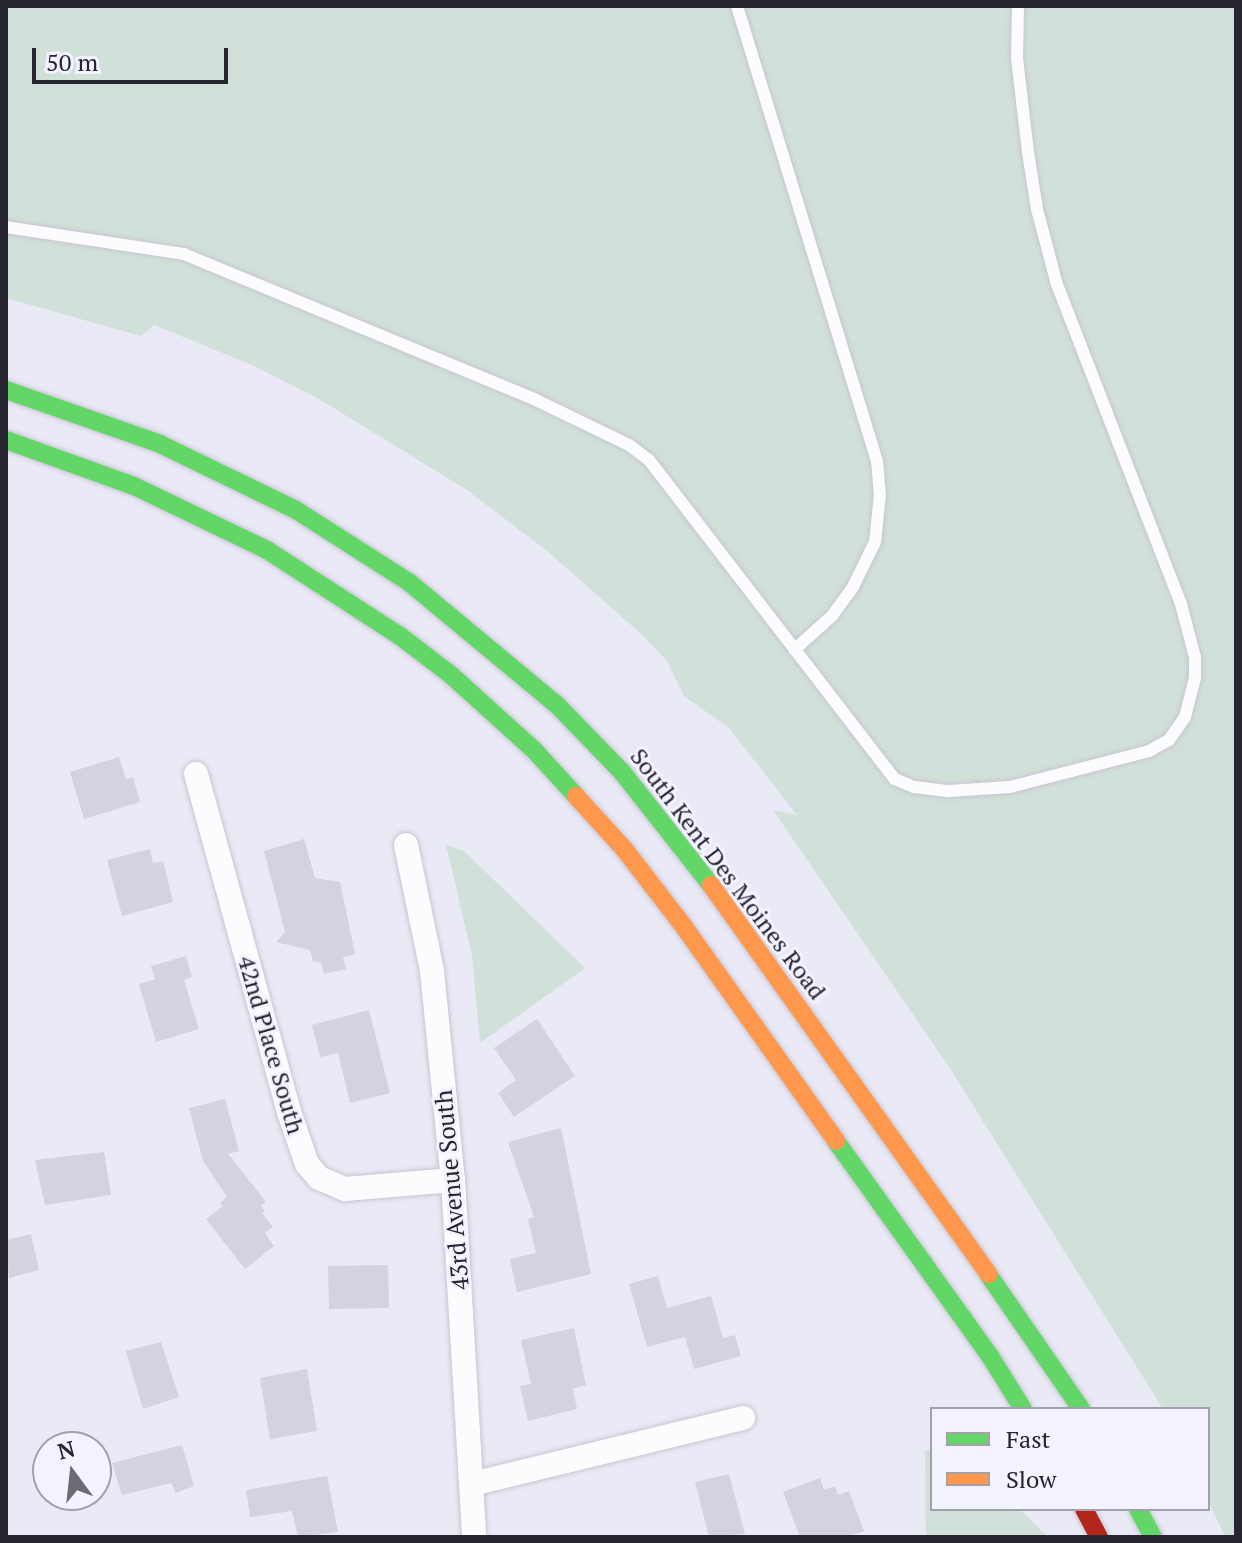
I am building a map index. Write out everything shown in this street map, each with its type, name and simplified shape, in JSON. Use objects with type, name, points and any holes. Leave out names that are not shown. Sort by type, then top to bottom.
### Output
[{"type":"highway","name":"South Kent Des Moines Road","points":[[6,390],[160,444],[296,510],[410,583],[558,706],[622,772],[709,882],[900,1146],[1080,1407]]},
{"type":"highway","points":[[6,440],[134,486],[267,550],[400,636],[451,675],[534,750],[625,850],[682,924],[990,1356],[1022,1407]]},
{"type":"highway","points":[[1085,1511],[1099,1537]]},
{"type":"highway","points":[[1139,1511],[1153,1537]]},
{"type":"street","name":"42nd Place South","points":[[196,774],[289,1112],[307,1164],[319,1178],[345,1189],[453,1180]]},
{"type":"street","name":"43rd Avenue South","points":[[406,845],[432,971],[453,1180],[474,1537]]},
{"type":"street","points":[[472,1484],[743,1418]]},
{"type":"lane","points":[[737,6],[877,461],[880,494],[875,542],[853,587],[833,615],[794,650]]},
{"type":"lane","points":[[6,227],[184,254],[536,400],[629,445],[649,460],[895,779],[914,787],[949,791],[1010,787],[1149,751],[1169,740],[1188,708],[1195,678],[1190,631],[1056,281],[1037,209],[1017,58],[1018,6]]},
{"type":"shaded area","points":[[6,6],[1236,6],[1236,1537],[1225,1537],[1210,1504],[1210,1407],[1162,1407],[951,1070],[773,810],[797,815],[729,728],[684,696],[667,661],[639,632],[546,550],[467,490],[319,399],[252,365],[154,325],[141,336],[6,298]]},
{"type":"shaded area","points":[[446,845],[464,851],[585,968],[480,1043],[472,955]]},
{"type":"shaded area","points":[[930,1450],[930,1511],[1021,1511],[1048,1537],[926,1537],[925,1451]]},
{"type":"building","points":[[119,757],[126,779],[133,777],[140,802],[84,819],[70,772]]},
{"type":"building","points":[[304,839],[315,878],[340,882],[355,954],[343,957],[346,969],[324,974],[321,963],[313,961],[310,950],[276,942],[285,932],[264,851]]},
{"type":"building","points":[[150,849],[153,863],[163,861],[173,902],[122,916],[107,860]]},
{"type":"building","points":[[186,956],[192,977],[184,980],[199,1029],[156,1042],[139,984],[155,979],[151,966]]},
{"type":"building","points":[[369,1010],[390,1093],[350,1103],[338,1053],[320,1057],[312,1025]]},
{"type":"building","points":[[537,1019],[575,1076],[514,1117],[498,1093],[516,1080],[494,1048]]},
{"type":"building","points":[[225,1099],[239,1151],[228,1154],[266,1202],[261,1206],[265,1211],[262,1213],[273,1227],[265,1233],[274,1246],[245,1269],[206,1219],[223,1206],[220,1203],[227,1197],[203,1161],[189,1108]]},
{"type":"building","points":[[561,1128],[591,1274],[517,1292],[510,1259],[536,1253],[528,1219],[534,1217],[508,1142]]},
{"type":"building","points":[[104,1152],[111,1195],[45,1205],[35,1160]]},
{"type":"building","points":[[31,1234],[39,1270],[9,1278],[6,1240]]},
{"type":"building","points":[[388,1265],[389,1308],[329,1309],[328,1266]]},
{"type":"building","points":[[658,1276],[667,1308],[711,1296],[723,1338],[735,1335],[741,1356],[694,1369],[685,1337],[647,1347],[629,1284]]},
{"type":"building","points":[[574,1328],[586,1385],[573,1389],[577,1409],[528,1421],[520,1386],[531,1384],[521,1340]]},
{"type":"building","points":[[161,1342],[179,1397],[143,1409],[126,1351]]},
{"type":"building","points":[[307,1369],[317,1431],[270,1439],[260,1378]]},
{"type":"building","points":[[182,1445],[194,1486],[176,1493],[171,1483],[122,1495],[112,1463]]},
{"type":"building","points":[[729,1474],[745,1534],[709,1537],[695,1482]]},
{"type":"building","points":[[327,1476],[338,1532],[298,1537],[292,1511],[250,1517],[246,1490]]},
{"type":"building","points":[[820,1478],[824,1490],[835,1486],[838,1495],[849,1491],[864,1531],[846,1537],[800,1537],[783,1492]]},
{"type":"traffic: fast","points":[[6,390],[160,444],[296,510],[410,583],[558,706],[622,772],[711,885]]},
{"type":"traffic: fast","points":[[6,440],[134,486],[267,550],[400,636],[451,675],[534,750],[576,796]]},
{"type":"traffic: fast","points":[[836,1141],[990,1356],[1022,1407]]},
{"type":"traffic: fast","points":[[988,1274],[1080,1407]]},
{"type":"traffic: fast","points":[[1139,1511],[1153,1537]]},
{"type":"traffic: slow","points":[[576,796],[625,850],[682,924],[836,1141]]},
{"type":"traffic: slow","points":[[711,885],[988,1274]]},
{"type":"traffic: jam","points":[[1085,1511],[1099,1537]]}]
